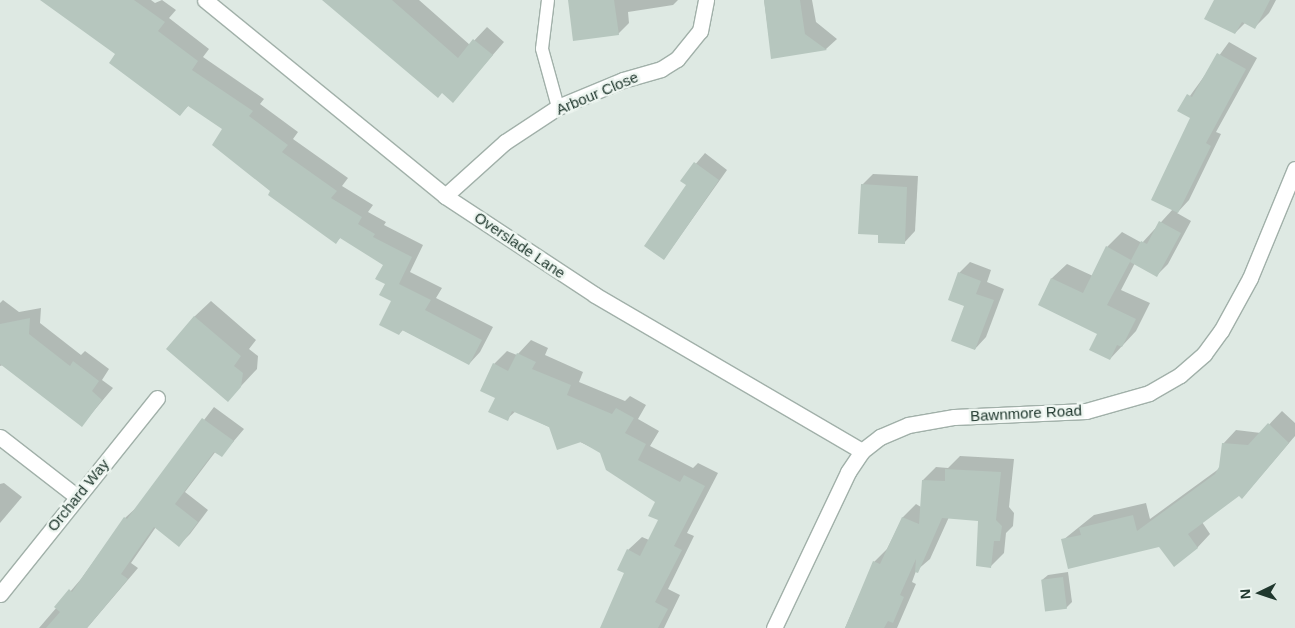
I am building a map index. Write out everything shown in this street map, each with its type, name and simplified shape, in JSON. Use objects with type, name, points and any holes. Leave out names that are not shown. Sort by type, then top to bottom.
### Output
[{"type":"street","name":"Overslade Lane","points":[[205,0],[446,196],[594,295],[862,451]]},
{"type":"street","name":"Arbour Close","points":[[446,196],[504,142],[558,107],[622,80],[661,69],[676,59],[700,31],[706,0]]},
{"type":"street","name":"Bawnmore Road","points":[[774,628],[844,480],[862,451],[880,437],[908,425],[954,417],[1086,411],[1149,393],[1180,374],[1204,354],[1221,331],[1288,209],[1295,169]]},
{"type":"street","name":"Orchard Way","points":[[0,594],[76,496],[157,398]]},
{"type":"street","points":[[0,437],[76,496]]},
{"type":"lane","points":[[548,0],[542,48],[558,107]]},
{"type":"building","points":[[40,0],[134,0],[165,22],[158,31],[198,61],[192,70],[253,111],[249,116],[288,145],[282,152],[337,191],[331,198],[362,217],[358,224],[375,234],[373,237],[412,257],[399,284],[431,300],[425,310],[482,340],[469,365],[402,330],[399,335],[379,325],[391,301],[379,295],[385,284],[375,279],[383,265],[340,238],[336,244],[268,195],[270,191],[212,145],[222,129],[188,106],[180,116],[109,63],[115,54]]},
{"type":"building","points":[[322,0],[392,0],[458,58],[473,39],[493,55],[453,103],[442,93],[438,98]]},
{"type":"building","points":[[568,0],[614,0],[619,35],[573,41]]},
{"type":"building","points":[[764,0],[800,0],[805,34],[827,50],[771,59]]},
{"type":"building","points":[[1214,0],[1270,0],[1255,29],[1242,22],[1235,34],[1204,19]]},
{"type":"building","points":[[1217,53],[1246,69],[1206,143],[1211,146],[1178,213],[1151,200],[1190,118],[1177,111],[1187,94],[1192,97]]},
{"type":"building","points":[[694,162],[719,180],[664,260],[644,246],[686,185],[680,181]]},
{"type":"building","points":[[861,184],[907,187],[905,244],[878,243],[878,235],[858,234]]},
{"type":"building","points":[[1159,221],[1181,233],[1157,277],[1130,262],[1141,241],[1147,244]]},
{"type":"building","points":[[1106,246],[1131,260],[1107,305],[1136,319],[1122,347],[1117,345],[1110,360],[1089,350],[1097,334],[1038,305],[1051,278],[1083,293]]},
{"type":"building","points":[[958,272],[981,281],[976,294],[994,300],[975,350],[951,341],[964,306],[948,300]]},
{"type":"building","points":[[194,316],[241,356],[234,366],[243,373],[241,387],[228,402],[166,349]]},
{"type":"building","points":[[30,318],[29,334],[70,366],[73,361],[99,381],[92,391],[102,400],[82,427],[0,364],[0,324]]},
{"type":"building","points":[[517,353],[536,362],[532,369],[571,385],[567,395],[612,414],[616,408],[634,418],[625,433],[646,444],[638,460],[680,482],[684,475],[705,486],[674,546],[682,550],[655,602],[668,609],[658,628],[600,628],[624,573],[617,570],[627,549],[640,556],[658,520],[648,516],[655,502],[606,470],[600,453],[581,442],[557,450],[549,427],[512,411],[508,421],[488,412],[495,398],[480,391],[493,363],[508,371]]},
{"type":"building","points":[[202,418],[234,441],[222,457],[214,452],[175,504],[198,522],[179,547],[154,527],[121,574],[128,579],[87,628],[46,628],[60,612],[54,607],[69,589],[72,592],[124,517],[127,519]]},
{"type":"building","points":[[1268,423],[1289,443],[1242,499],[1239,496],[1188,534],[1198,548],[1174,567],[1159,547],[1068,569],[1061,539],[1081,535],[1079,528],[1133,515],[1137,531],[1215,474],[1219,467],[1222,443],[1248,445]]},
{"type":"building","points":[[945,469],[1001,472],[996,520],[1002,526],[1000,541],[994,541],[991,568],[976,566],[978,521],[942,518],[918,573],[915,572],[916,559],[900,595],[904,597],[893,623],[888,621],[884,628],[845,628],[873,561],[880,564],[902,517],[919,524],[922,480],[945,481]]},
{"type":"building","points":[[1063,577],[1067,609],[1045,611],[1041,580]]}]
